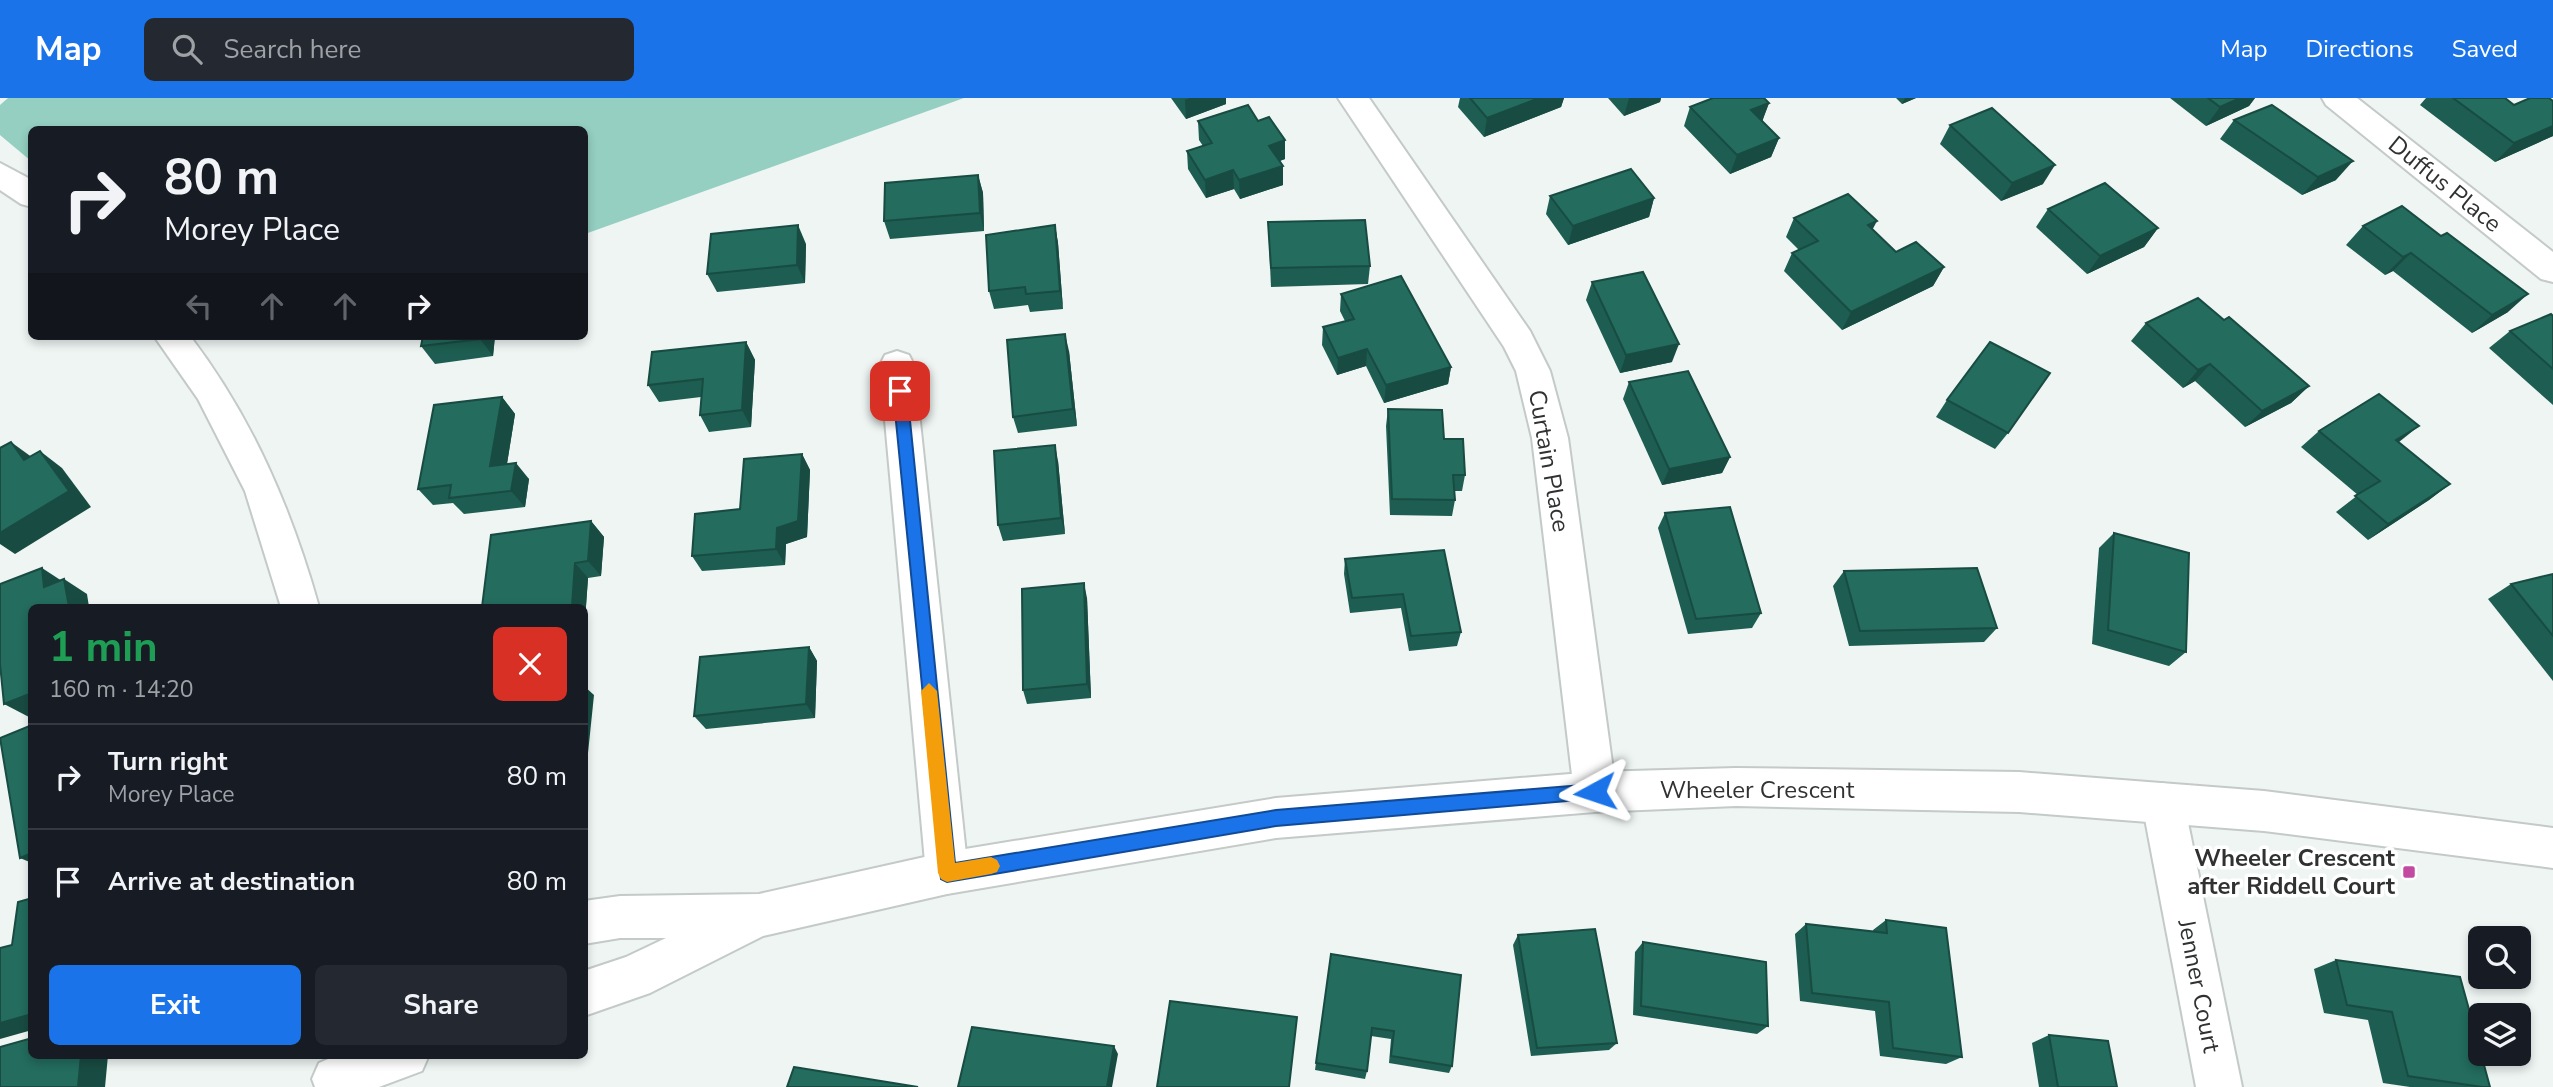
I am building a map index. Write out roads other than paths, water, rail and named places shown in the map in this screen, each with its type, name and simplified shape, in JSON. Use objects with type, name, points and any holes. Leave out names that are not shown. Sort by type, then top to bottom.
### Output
[{"type":"street","name":"Curtain Place","points":[[1353,98],[1518,340],[1533,371],[1550,438],[1595,792]]},
{"type":"street","name":"Duffus Place","points":[[2337,98],[2553,270]]},
{"type":"street","points":[[0,174],[28,193]]},
{"type":"street","points":[[175,340],[211,390],[263,492],[299,604]]},
{"type":"street","points":[[897,365],[947,873]]},
{"type":"street","name":"Wheeler Crescent","points":[[588,922],[621,918],[759,915],[947,873],[1276,818],[1595,792],[1736,787],[1979,791],[2264,811],[2553,848]]},
{"type":"street","name":"Jenner Court","points":[[2163,803],[2219,1087]]},
{"type":"street","name":"Wheeler Crescent","points":[[588,993],[634,977],[759,915]]},
{"type":"street","points":[[335,1074],[391,1059]]},
{"type":"place","name":"Wheeler Crescent after Riddell Court","points":[[2409,872]]}]
